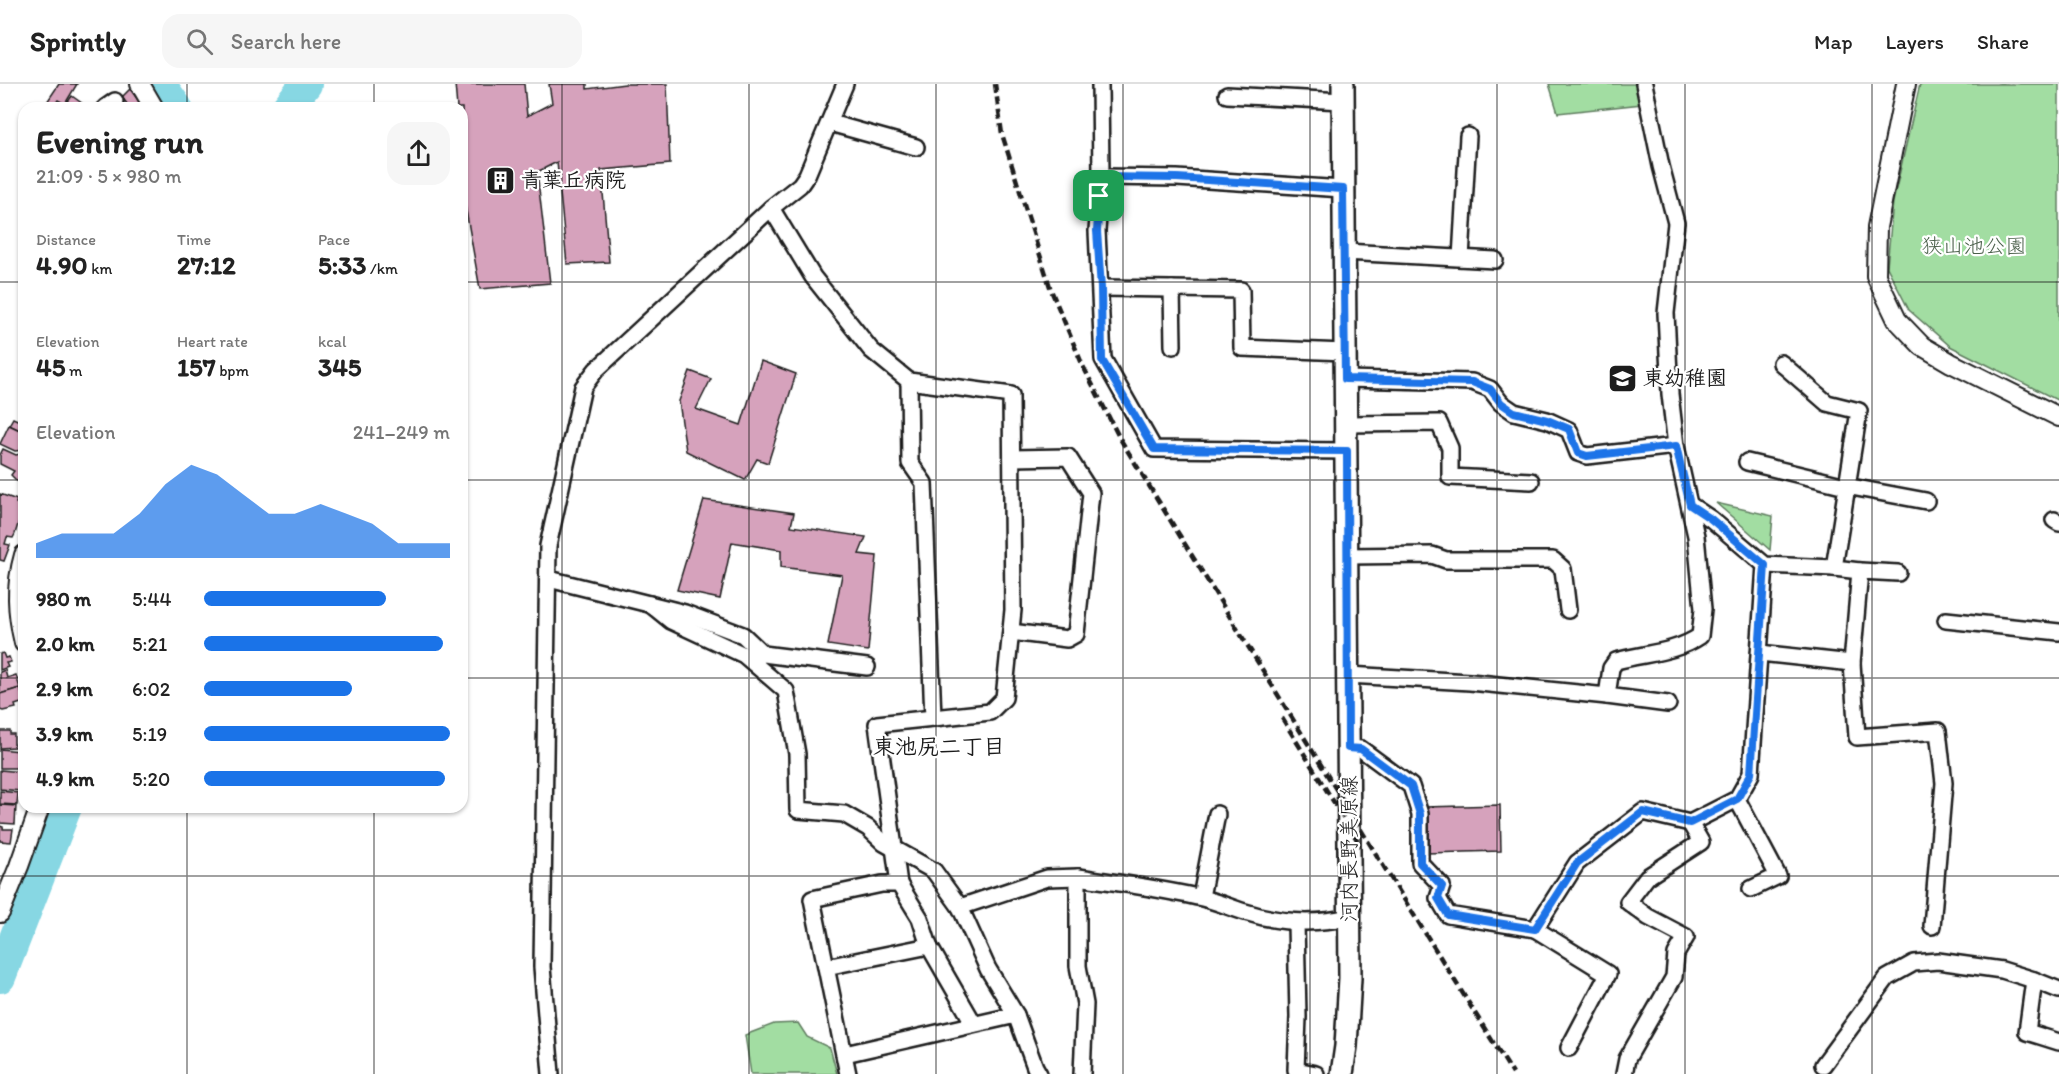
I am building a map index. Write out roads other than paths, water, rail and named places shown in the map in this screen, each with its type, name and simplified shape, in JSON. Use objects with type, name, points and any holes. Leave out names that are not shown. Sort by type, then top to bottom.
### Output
[{"type":"main road","name":"河内長野美原線","points":[[1342,1074],[1350,978],[1343,93]]},
{"type":"street","points":[[140,84],[150,102]]},
{"type":"street","points":[[551,1074],[542,967],[549,538],[583,387],[596,370],[771,208],[800,185],[807,175],[845,84]]},
{"type":"street","points":[[1100,84],[1101,177],[1097,231],[1102,360],[1154,449],[1347,451]]},
{"type":"street","points":[[1607,696],[1611,668],[1616,661],[1690,643],[1700,636],[1703,625],[1696,536],[1676,446],[1670,394],[1666,313],[1676,223],[1661,166],[1644,84]]},
{"type":"street","points":[[1906,84],[1877,227],[1876,276],[1897,320],[1922,346],[2059,417]]},
{"type":"street","points":[[1227,95],[1343,93]]},
{"type":"street","points":[[830,123],[916,147]]},
{"type":"street","points":[[1461,258],[1468,136]]},
{"type":"street","points":[[1101,177],[1177,178],[1343,189]]},
{"type":"street","points":[[771,208],[813,277],[871,350],[909,381],[1011,395],[1013,610],[1004,698],[990,712],[877,724],[899,884],[920,918],[929,946],[974,1024]]},
{"type":"street","points":[[1344,252],[1495,260]]},
{"type":"street","points":[[1101,288],[1241,290],[1242,348],[1345,352]]},
{"type":"street","points":[[1172,289],[1173,346]]},
{"type":"street","points":[[1781,363],[1827,403],[1859,411],[1834,568]]},
{"type":"street","points":[[1345,379],[1472,382],[1490,389],[1501,403],[1514,412],[1547,420],[1569,429],[1578,453],[1587,456],[1676,446]]},
{"type":"street","points":[[909,381],[910,463],[924,483],[933,718]]},
{"type":"street","points":[[1346,424],[1439,423],[1450,448],[1450,477],[1531,481]]},
{"type":"street","points":[[1011,632],[1067,639],[1076,634],[1091,493],[1068,457],[1012,458]]},
{"type":"street","points":[[1748,462],[1846,486],[1926,501]]},
{"type":"street","points":[[1690,505],[1711,519],[1765,565],[1898,573]]},
{"type":"street","points":[[1347,556],[1432,555],[1446,560],[1553,560],[1563,569],[1568,610]]},
{"type":"street","points":[[1535,929],[1577,863],[1643,812],[1690,823],[1737,799],[1751,774],[1765,565]]},
{"type":"street","points":[[1860,571],[1852,663],[1857,737],[1938,731],[1944,783],[1932,926]]},
{"type":"street","points":[[549,579],[685,613],[743,635],[763,654],[867,667]]},
{"type":"street","points":[[18,588],[18,614]]},
{"type":"street","points":[[650,604],[670,621],[744,655],[786,691],[797,754],[798,810],[844,814],[868,828],[884,843],[934,871],[960,907],[988,969],[1016,1015],[1039,1074]]},
{"type":"street","points":[[1946,620],[2059,632]]},
{"type":"street","points":[[1760,653],[1852,663]]},
{"type":"street","points":[[1348,675],[1470,682],[1668,704]]},
{"type":"street","points":[[1348,748],[1361,749],[1411,786],[1420,814],[1420,863],[1442,886],[1438,898],[1448,915],[1535,929],[1608,974],[1569,1048]]},
{"type":"street","points":[[1737,799],[1778,876],[1751,889]]},
{"type":"street","points":[[0,913],[37,813]]},
{"type":"street","points":[[1201,897],[1217,814]]},
{"type":"street","points":[[1623,1074],[1627,1059],[1674,977],[1676,954],[1686,937],[1648,917],[1628,902],[1647,877],[1701,842],[1690,823]]},
{"type":"street","points":[[960,907],[1047,878],[1078,877],[1201,897],[1248,913],[1296,923],[1328,922],[1349,917]]},
{"type":"street","points":[[1078,877],[1078,966],[1085,1004],[1082,1074]]},
{"type":"street","points":[[848,1074],[812,899],[882,884],[899,884]]},
{"type":"street","points":[[1296,923],[1298,1017],[1296,1070],[1316,1074]]},
{"type":"street","points":[[826,967],[929,946]]},
{"type":"street","points":[[1823,1065],[1887,978],[1914,963],[1938,961],[2002,970],[2059,990]]},
{"type":"street","points":[[2034,980],[2027,1032],[2059,1042]]},
{"type":"street","points":[[844,1054],[1016,1015]]},
{"type":"waterway","points":[[160,84],[173,102]]},
{"type":"waterway","points":[[292,102],[306,84]]},
{"type":"waterway","points":[[0,977],[64,813]]},
{"type":"railway","points":[[995,84],[1002,134],[1051,290],[1083,366],[1119,437],[1513,1074]]},
{"type":"railway","points":[[1282,718],[1359,843]]},
{"type":"place","name":"青葉丘病院","points":[[500,180]]},
{"type":"place","name":"東幼稚園","points":[[1622,378]]},
{"type":"district","name":"東池尻二丁目","points":[[939,746]]},
{"type":"park label","name":"狭山池公園","points":[[1974,246]]}]
